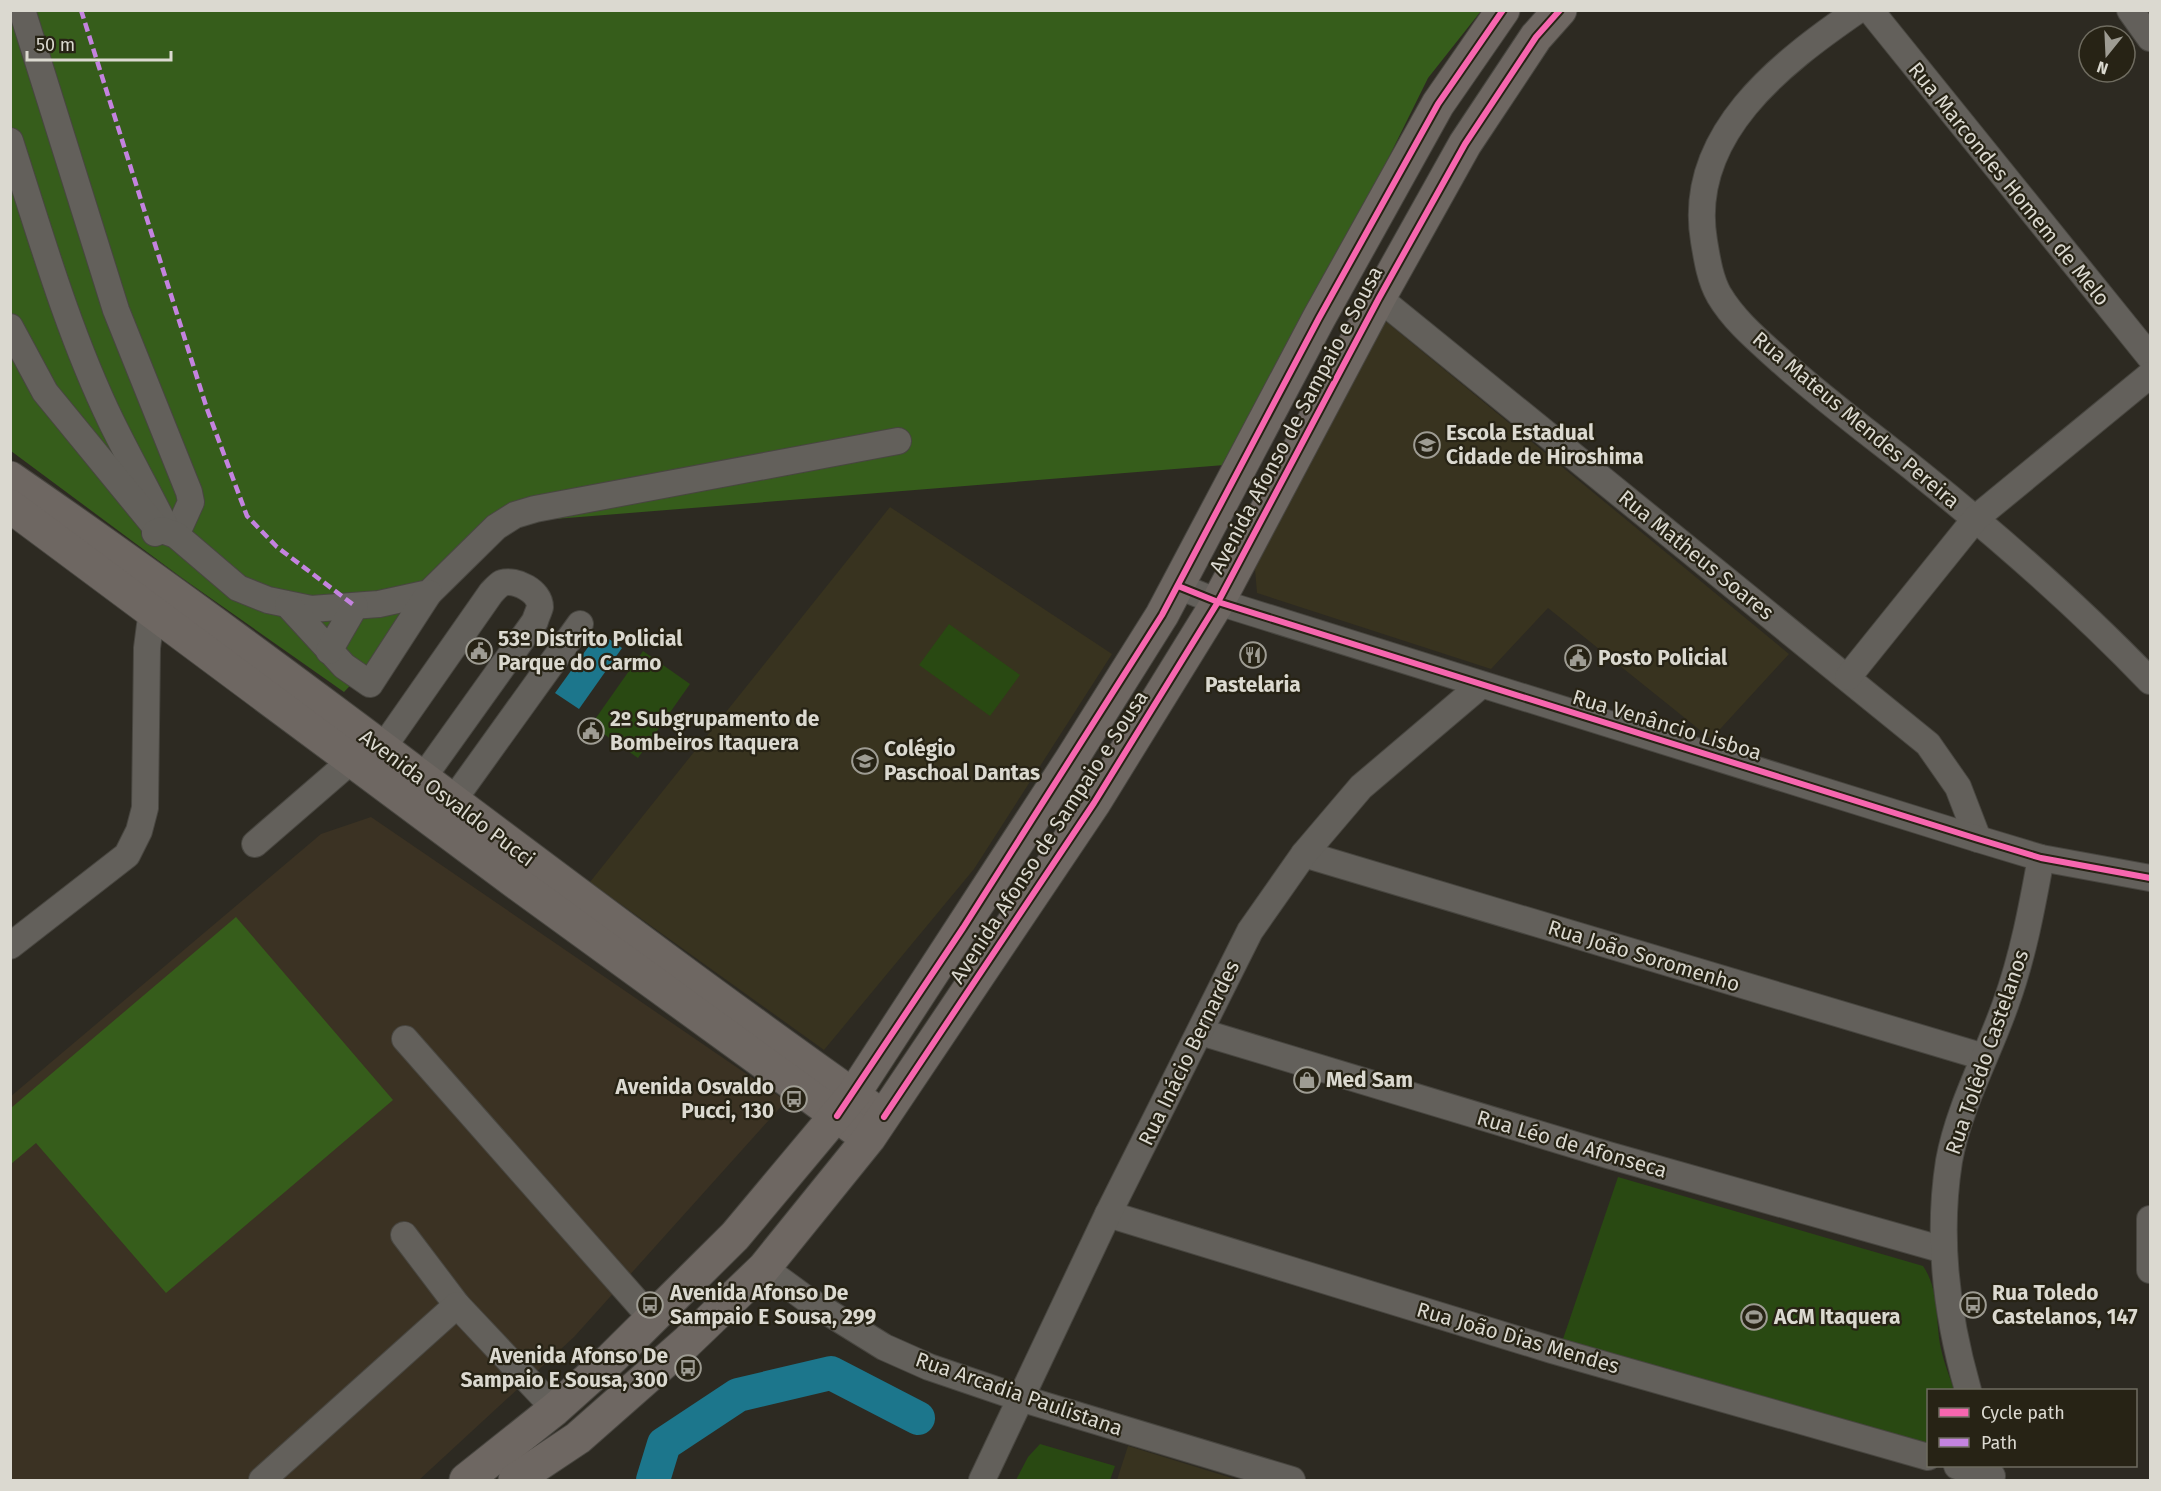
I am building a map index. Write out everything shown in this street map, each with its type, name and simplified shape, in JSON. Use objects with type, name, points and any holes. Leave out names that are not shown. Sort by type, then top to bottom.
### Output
[{"type":"main road","name":"Avenida Afonso de Sampaio e Sousa","points":[[466,1480],[555,1409],[652,1319],[735,1236],[845,1106],[1071,760],[1178,586],[1319,318],[1438,104],[1503,10]]},
{"type":"main road","name":"Avenida Afonso de Sampaio e Sousa","points":[[515,1480],[578,1438],[687,1342],[764,1268],[876,1127],[1094,803],[1218,602],[1379,298],[1465,144],[1536,37],[1560,10]]},
{"type":"main road","name":"Avenida Osvaldo Pucci","points":[[10,478],[143,551],[160,600],[367,755],[876,1127]]},
{"type":"main road","name":"Avenida Osvaldo Pucci","points":[[10,506],[143,551]]},
{"type":"main road","name":"Avenida Osvaldo Pucci","points":[[367,755],[422,779],[845,1106]]},
{"type":"main road","points":[[555,1409],[578,1438]]},
{"type":"street","points":[[22,10],[116,310],[189,492],[191,502],[143,551]]},
{"type":"street","name":"Rua Mateus Mendes Pereira","points":[[1858,10],[1792,58],[1745,104],[1721,142],[1705,176],[1701,202],[1702,232],[1709,267],[1719,294],[1756,339],[1976,518],[2111,641],[2151,681]]},
{"type":"street","name":"Rua Marcondes Homem de Melo","points":[[1870,10],[2151,357]]},
{"type":"street","points":[[2130,10],[2151,38]]},
{"type":"street","points":[[10,141],[57,288],[102,398],[143,551]]},
{"type":"street","name":"Rua Matheus Soares","points":[[1379,298],[1928,744],[1945,766],[1967,806],[1978,839]]},
{"type":"street","points":[[10,327],[45,392],[143,551],[268,600],[311,609],[379,604],[429,593]]},
{"type":"street","points":[[1848,677],[1976,518],[2151,375]]},
{"type":"street","points":[[288,605],[344,666],[370,684],[429,593],[496,527],[515,514],[535,508],[674,485],[898,441]]},
{"type":"street","points":[[255,844],[367,755],[491,592],[501,584],[513,582],[528,588],[536,597],[540,607],[535,621],[422,779]]},
{"type":"street","name":"Rua Venâncio Lisboa","points":[[1178,586],[1218,602],[1481,686],[2041,858],[2151,878]]},
{"type":"street","points":[[10,946],[127,855],[138,831],[145,808],[147,648],[160,600]]},
{"type":"street","points":[[329,651],[355,606]]},
{"type":"street","points":[[452,802],[580,624]]},
{"type":"street","name":"Rua Inácio Bernardes","points":[[982,1480],[1108,1214],[1250,931],[1304,854],[1361,787],[1481,686]]},
{"type":"street","name":"Rua João Soromenho","points":[[1304,854],[1984,1057]]},
{"type":"street","name":"Rua Tolêdo Castelanos","points":[[1968,1389],[1951,1322],[1944,1250],[1950,1160],[1958,1127],[2006,1004],[2018,965],[2041,858]]},
{"type":"street","name":"Rua Léo de Afonseca","points":[[1201,1032],[1608,1155],[1944,1250]]},
{"type":"street","points":[[405,1039],[652,1319]]},
{"type":"street","name":"Rua João Dias Mendes","points":[[1108,1214],[1552,1350],[1927,1456]]},
{"type":"street","points":[[2151,1219],[2151,1270]]},
{"type":"street","points":[[404,1235],[457,1305],[555,1409]]},
{"type":"street","name":"Rua Arcadia Paulistana","points":[[764,1268],[806,1298],[884,1347],[929,1367],[1020,1398],[1292,1480]]},
{"type":"street","points":[[262,1480],[457,1305]]},
{"type":"street","points":[[1961,1467],[1992,1474]]},
{"type":"shaded area","name":"Escola Estadual Cidade de Hiroshima","points":[[1384,320],[1789,654],[1711,739],[1548,608],[1491,669],[1257,593],[1255,569]]},
{"type":"shaded area","name":"Colégio Paschoal Dantas","points":[[890,507],[1112,654],[974,869],[824,1050],[590,882]]},
{"type":"shaded area","points":[[371,817],[786,1101],[574,1337],[419,1480],[11,1480],[10,1097],[321,834]]},
{"type":"shaded area","points":[[1128,1446],[1238,1480],[1117,1480]]},
{"type":"green space","points":[[11,11],[1481,11],[1428,78],[1237,464],[506,523],[344,692],[182,578],[11,451]]},
{"type":"green space","points":[[949,624],[1020,675],[990,716],[919,665]]},
{"type":"green space","points":[[643,651],[690,684],[638,758],[591,725]]},
{"type":"green space","points":[[236,917],[393,1100],[166,1293],[36,1143],[11,1164],[11,1108]]},
{"type":"green space","name":"ACM Itaquera","points":[[1618,1177],[1923,1266],[1935,1296],[1941,1349],[1954,1389],[1927,1389],[1927,1446],[1563,1339]]},
{"type":"green space","points":[[1040,1444],[1115,1466],[1110,1480],[1016,1480],[1028,1457]]},
{"type":"water","points":[[599,632],[622,648],[579,709],[555,693]]},
{"type":"waterway","points":[[653,1480],[664,1444],[738,1395],[831,1373],[918,1418]]},
{"type":"marked path","points":[[81,10],[207,409],[247,516],[277,547],[355,606]]},
{"type":"cycle path","points":[[837,1116],[963,928],[1162,615],[1319,318],[1438,104],[1503,10]]},
{"type":"cycle path","points":[[884,1117],[1094,803],[1218,602],[1379,298],[1465,144],[1536,37],[1560,10]]},
{"type":"cycle path","points":[[1178,586],[1218,602],[2041,858],[2150,878]]},
{"type":"place","name":"Escola Estadual Cidade de Hiroshima","points":[[1427,445]]},
{"type":"place","name":"53º Distrito Policial Parque do Carmo","points":[[479,651]]},
{"type":"place","name":"Pastelaria","points":[[1253,655]]},
{"type":"place","name":"Posto Policial","points":[[1578,658]]},
{"type":"place","name":"2º Subgrupamento de Bombeiros Itaquera","points":[[591,731]]},
{"type":"place","name":"Colégio Paschoal Dantas","points":[[865,761]]},
{"type":"place","name":"Med Sam","points":[[1307,1080]]},
{"type":"place","name":"Avenida Osvaldo Pucci, 130","points":[[794,1099]]},
{"type":"place","name":"Avenida Afonso De Sampaio E Sousa, 299","points":[[650,1305]]},
{"type":"place","name":"Rua Toledo Castelanos, 147","points":[[1973,1305]]},
{"type":"place","name":"ACM Itaquera","points":[[1754,1317]]},
{"type":"place","name":"Avenida Afonso De Sampaio E Sousa, 300","points":[[688,1368]]}]
